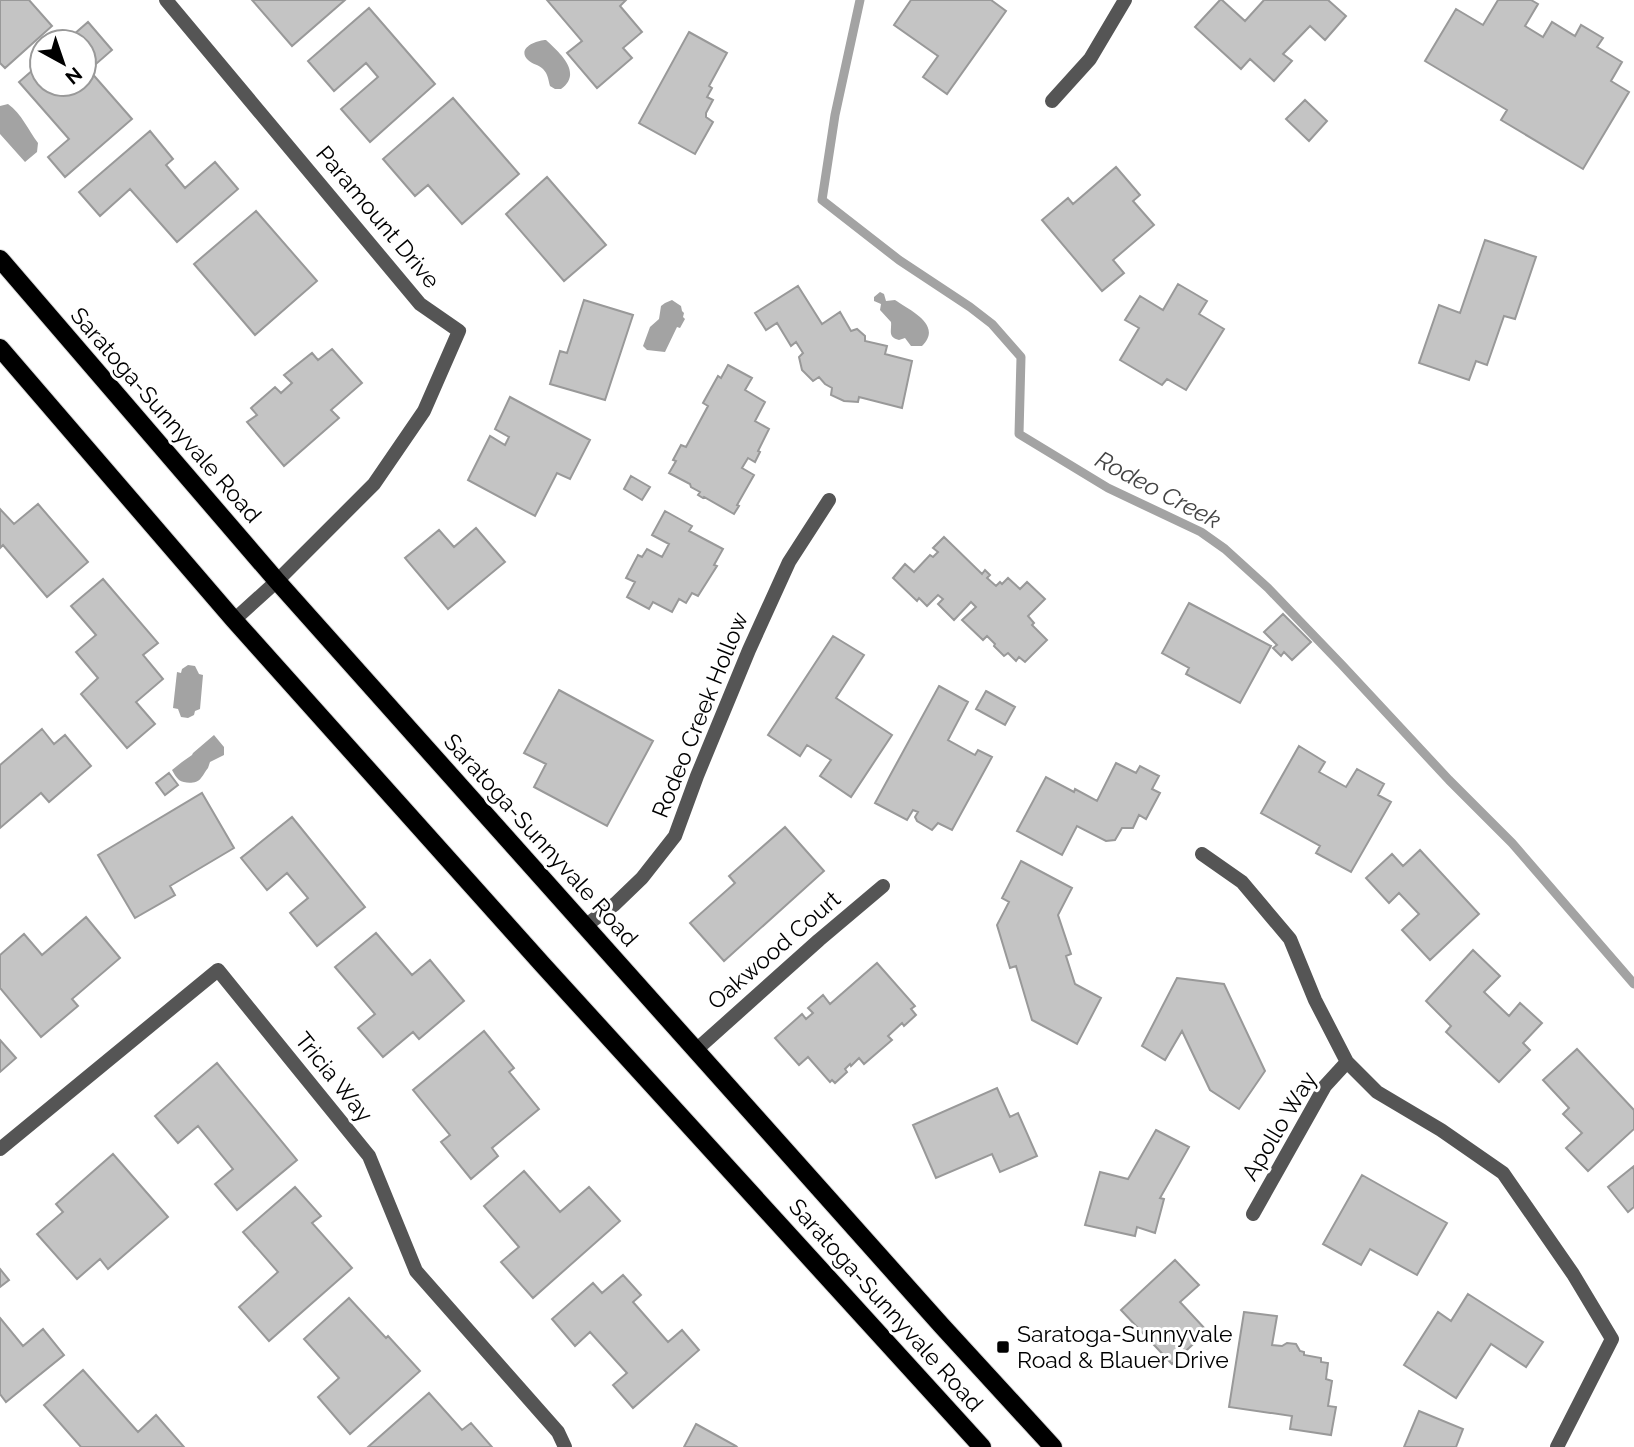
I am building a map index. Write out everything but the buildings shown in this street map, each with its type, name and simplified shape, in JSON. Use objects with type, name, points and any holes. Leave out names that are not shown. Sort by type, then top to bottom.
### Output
[{"type":"main road","name":"Saratoga-Sunnyvale Road","points":[[0,259],[277,581],[1053,1447]]},
{"type":"main road","name":"Saratoga-Sunnyvale Road","points":[[0,348],[234,620],[542,964],[982,1447]]},
{"type":"street","name":"Paramount Drive","points":[[166,0],[419,304],[459,331],[424,411],[374,484],[234,620]]},
{"type":"street","points":[[1052,101],[1090,60],[1125,0]]},
{"type":"street","name":"Rodeo Creek Hollow","points":[[585,926],[615,904],[642,877],[675,836],[697,776],[789,562],[829,500]]},
{"type":"street","points":[[1202,854],[1242,882],[1290,939],[1315,1000],[1347,1062],[1377,1092],[1441,1130],[1503,1173],[1573,1274],[1612,1339],[1557,1447]]},
{"type":"street","name":"Oakwood Court","points":[[696,1050],[883,886]]},
{"type":"street","name":"Tricia Way","points":[[0,1149],[218,970],[369,1156],[416,1271],[558,1432],[565,1447]]},
{"type":"street","name":"Apollo Way","points":[[1253,1214],[1325,1086],[1347,1062]]},
{"type":"shaded area","points":[[546,40],[563,57],[570,70],[567,83],[561,89],[550,86],[545,71],[525,56],[524,52],[529,45]]},
{"type":"shaded area","points":[[8,104],[21,117],[38,143],[37,152],[25,162],[0,134],[0,106]]},
{"type":"shaded area","points":[[880,292],[884,294],[886,301],[895,300],[927,325],[928,338],[922,346],[911,346],[905,338],[899,340],[893,337],[891,322],[880,310],[881,304],[874,301],[874,297]]},
{"type":"shaded area","points":[[672,300],[681,306],[685,319],[680,328],[677,327],[665,352],[647,350],[643,346],[650,327],[659,319],[661,306]]},
{"type":"shaded area","points":[[188,665],[195,666],[199,674],[203,675],[200,709],[188,718],[181,717],[178,709],[173,708],[177,672],[181,673]]},
{"type":"shaded area","points":[[214,735],[224,747],[224,755],[210,762],[199,780],[188,783],[179,780],[172,770]]},
{"type":"waterway","name":"Rodeo Creek","points":[[860,0],[835,115],[822,200],[899,260],[992,324],[1021,357],[1019,434],[1108,488],[1201,532],[1225,549],[1268,588],[1512,843],[1634,984]]},
{"type":"place","name":"Saratoga-Sunnyvale Road & Blauer Drive","points":[[1003,1347]]}]
